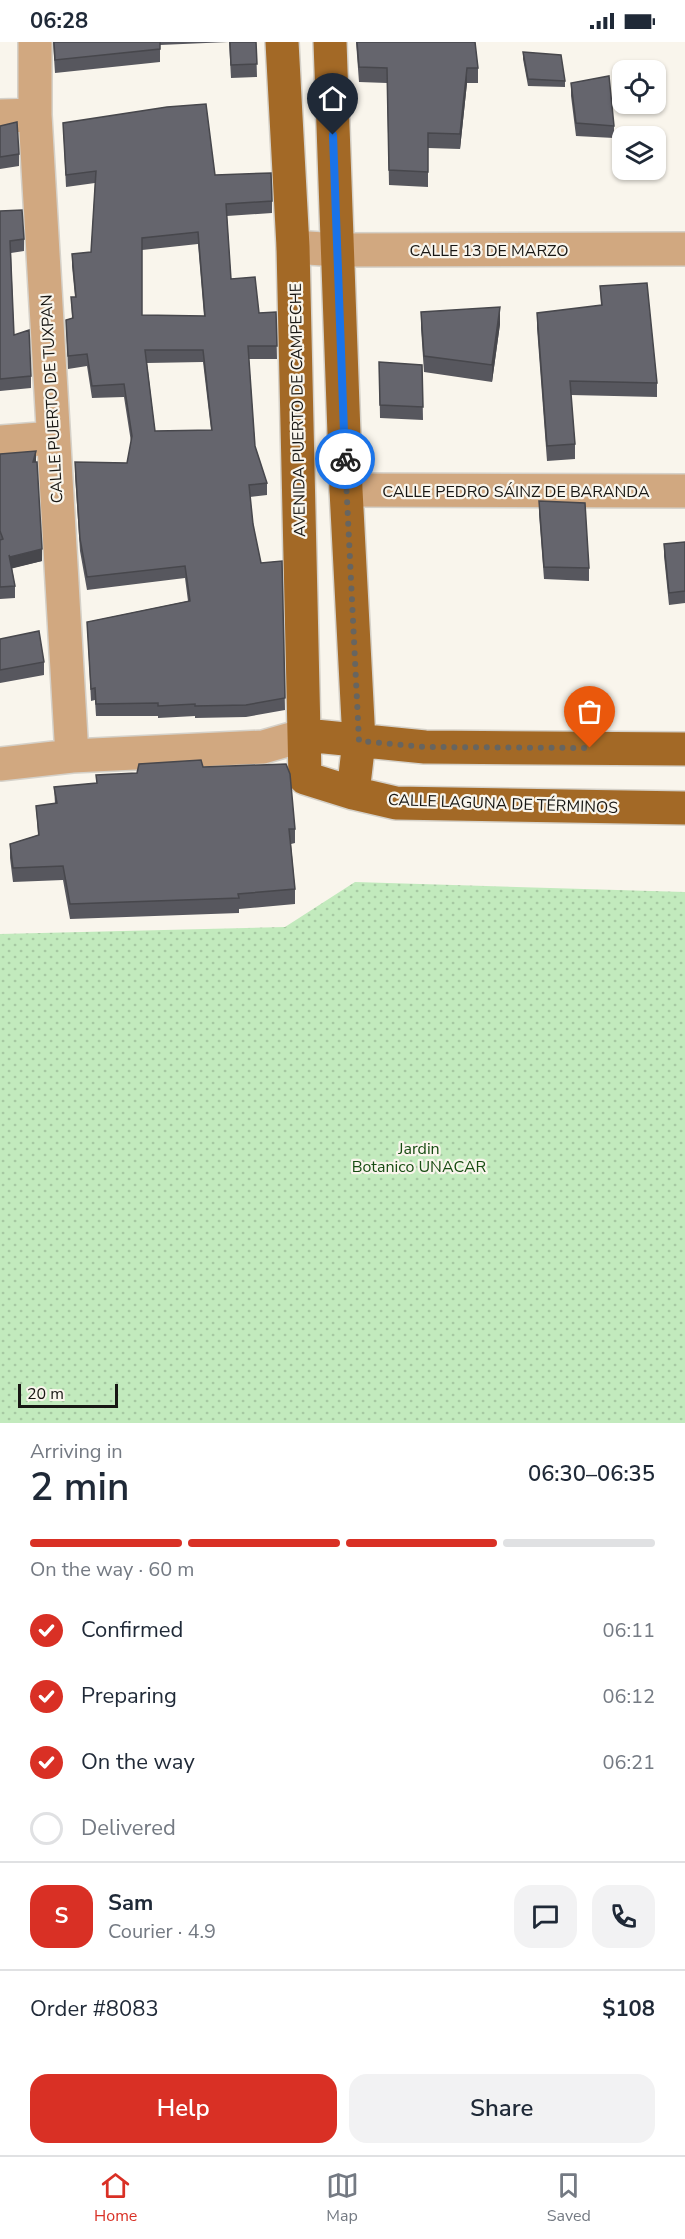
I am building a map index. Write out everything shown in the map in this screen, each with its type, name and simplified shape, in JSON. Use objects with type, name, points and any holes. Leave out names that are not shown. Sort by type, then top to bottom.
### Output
[{"type":"main road","name":"AVENIDA PUERTO DE CAMPECHE","points":[[282,42],[292,248],[305,778]]},
{"type":"main road","points":[[330,42],[346,490],[359,741],[353,794]]},
{"type":"main road","points":[[305,735],[425,747],[685,749]]},
{"type":"main road","name":"CALLE LAGUNA DE TÉRMINOS","points":[[305,778],[353,794],[396,802],[685,808]]},
{"type":"street","name":"CALLE PUERTO DE TUXPAN","points":[[35,42],[35,115],[72,756]]},
{"type":"street","points":[[0,116],[35,115]]},
{"type":"street","name":"CALLE 13 DE MARZO","points":[[292,248],[338,250],[685,249]]},
{"type":"street","points":[[0,442],[53,438]]},
{"type":"street","name":"CALLE PEDRO SÁINZ DE BARANDA","points":[[346,490],[685,492]]},
{"type":"street","points":[[0,764],[72,756],[263,747],[305,735]]},
{"type":"street","name":"CALLE LAGUNA DE TÉRMINOS","points":[[263,747],[305,778]]},
{"type":"green space","name":"Jardin Botanico UNACAR","points":[[355,882],[685,892],[685,1423],[0,1423],[0,934],[285,927]]},
{"type":"building","points":[[54,42],[160,42],[160,49],[55,60]]},
{"type":"building","points":[[230,42],[256,42],[257,64],[231,65]]},
{"type":"building","points":[[357,42],[475,42],[478,68],[467,68],[460,134],[428,133],[428,172],[389,170],[387,68],[359,67]]},
{"type":"building","points":[[523,52],[561,55],[565,81],[528,79]]},
{"type":"building","points":[[609,76],[614,126],[576,123],[571,83]]},
{"type":"building","points":[[206,104],[215,175],[271,173],[272,201],[226,204],[231,279],[255,277],[259,313],[276,312],[277,346],[248,346],[255,446],[267,483],[249,485],[253,524],[261,563],[282,561],[285,698],[246,705],[96,704],[95,688],[91,689],[87,622],[190,601],[185,566],[87,577],[80,539],[75,462],[127,463],[132,436],[124,384],[92,386],[87,354],[68,356],[66,320],[73,318],[71,297],[76,297],[72,254],[91,252],[96,171],[66,175],[63,123],[167,107]],"holes":[[[198,232],[205,316],[142,315],[142,238]],[[145,350],[203,350],[212,430],[155,431]]]},
{"type":"building","points":[[17,122],[19,154],[0,157],[0,126]]},
{"type":"building","points":[[22,210],[24,239],[10,241],[14,335],[29,330],[31,376],[0,379],[0,211]]},
{"type":"building","points":[[647,283],[657,383],[570,381],[575,444],[547,446],[537,313],[602,305],[600,286]]},
{"type":"building","points":[[500,307],[492,365],[424,356],[421,312]]},
{"type":"building","points":[[379,362],[422,365],[423,407],[380,405]]},
{"type":"building","points":[[36,451],[33,462],[37,462],[42,549],[10,557],[9,555],[15,586],[0,587],[0,540],[3,539],[0,531],[0,454]]},
{"type":"building","points":[[539,501],[585,503],[589,568],[544,567]]},
{"type":"building","points":[[685,542],[685,591],[669,593],[664,544]]},
{"type":"building","points":[[39,631],[44,662],[0,670],[0,639]]},
{"type":"building","points":[[201,760],[203,767],[286,764],[290,774],[295,829],[289,829],[295,889],[238,894],[239,898],[70,904],[63,866],[13,868],[10,844],[39,835],[36,806],[57,803],[54,787],[97,783],[96,775],[137,773],[139,764]]},
{"type":"way so far","points":[[345,459],[359,741],[425,747],[590,748]]},
{"type":"route","points":[[333,135],[345,459]]}]
